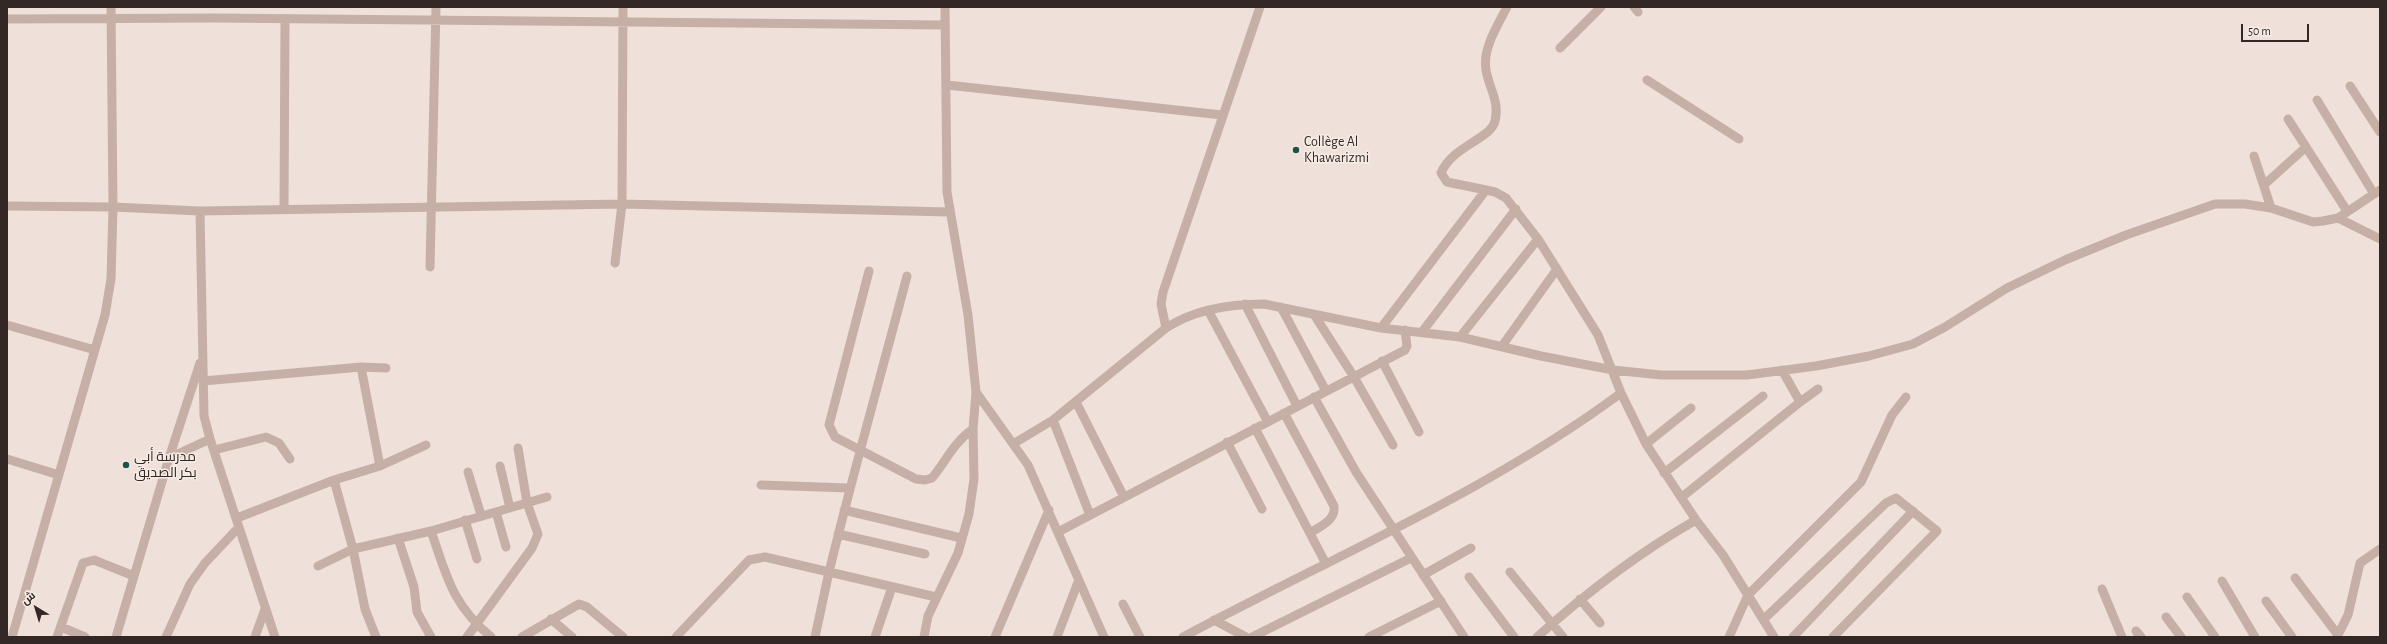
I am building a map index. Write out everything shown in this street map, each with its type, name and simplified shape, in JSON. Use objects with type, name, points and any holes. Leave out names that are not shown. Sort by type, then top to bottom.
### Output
[{"type":"street","points":[[12,637],[105,315],[111,279],[111,7]]},
{"type":"street","points":[[430,267],[436,7]]},
{"type":"street","points":[[615,263],[622,204],[623,7]]},
{"type":"street","points":[[924,637],[928,616],[956,559],[969,514],[974,479],[973,429],[976,392],[965,293],[949,212],[946,170],[947,85],[944,25],[945,7]]},
{"type":"street","points":[[1166,328],[1161,304],[1163,292],[1260,7]]},
{"type":"street","points":[[1507,7],[1494,31],[1485,61],[1486,72],[1495,98],[1496,120],[1493,127],[1484,135],[1454,154],[1445,164],[1441,173],[1447,182],[1495,192],[1506,198],[1538,239],[1598,335],[1621,393],[1646,444],[1696,520],[1723,555],[1764,619],[1771,636]]},
{"type":"street","points":[[1560,48],[1601,7]]},
{"type":"street","points":[[7,18],[624,21],[944,25]]},
{"type":"street","points":[[284,209],[285,19]]},
{"type":"street","points":[[1647,80],[1739,139]]},
{"type":"street","points":[[947,85],[1222,115]]},
{"type":"street","points":[[2350,86],[2380,132]]},
{"type":"street","points":[[1013,444],[1053,420],[1166,328],[1180,319],[1208,310],[1245,304],[1281,307],[1315,316],[1381,328],[1460,337],[1541,356],[1613,370],[1662,375],[1747,375],[1869,356],[1913,344],[1945,327],[1969,310],[2007,288],[2065,260],[2126,235],[2202,208],[2226,203],[2271,208],[2313,222],[2338,218],[2377,192],[2317,100]]},
{"type":"street","points":[[2288,119],[2347,211]]},
{"type":"street","points":[[2265,184],[2306,147]]},
{"type":"street","points":[[2254,156],[2265,184],[2271,208]]},
{"type":"street","points":[[1381,328],[1486,190]]},
{"type":"street","points":[[7,206],[112,207],[200,212],[432,206],[622,204],[949,212]]},
{"type":"street","points":[[1422,332],[1516,209]]},
{"type":"street","points":[[200,212],[204,416],[210,439],[275,637]]},
{"type":"street","points":[[2338,218],[2380,239]]},
{"type":"street","points":[[1460,337],[1538,239]]},
{"type":"street","points":[[1502,346],[1557,270]]},
{"type":"street","points":[[870,271],[829,425],[835,437],[916,478],[925,480],[932,478],[951,449],[961,437],[973,429]]},
{"type":"street","points":[[815,637],[849,488],[862,450],[907,276]]},
{"type":"street","points":[[1245,304],[1297,406]]},
{"type":"street","points":[[1281,307],[1326,391]]},
{"type":"street","points":[[1208,310],[1268,422]]},
{"type":"street","points":[[1315,316],[1354,377],[1393,445]]},
{"type":"street","points":[[7,325],[95,350]]},
{"type":"street","points":[[1058,532],[1227,442],[1405,350],[1407,346],[1405,330]]},
{"type":"street","points":[[116,637],[169,458],[202,358]]},
{"type":"street","points":[[1382,362],[1419,432]]},
{"type":"street","points":[[203,381],[361,367],[386,368]]},
{"type":"street","points":[[361,367],[380,466]]},
{"type":"street","points":[[1782,370],[1800,402]]},
{"type":"street","points":[[1682,497],[1818,389]]},
{"type":"street","points":[[976,392],[1028,465],[1049,510],[1078,582],[1104,637]]},
{"type":"street","points":[[1183,637],[1393,530],[1484,481],[1594,413],[1621,393]]},
{"type":"street","points":[[1664,473],[1763,396]]},
{"type":"street","points":[[1729,637],[1748,595],[1854,491],[1870,466],[1892,415],[1906,396]]},
{"type":"street","points":[[1314,397],[1356,472],[1464,637]]},
{"type":"street","points":[[1076,402],[1124,497]]},
{"type":"street","points":[[1646,444],[1692,408]]},
{"type":"street","points":[[1284,413],[1334,506],[1334,515],[1331,519],[1310,533]]},
{"type":"street","points":[[1053,420],[1090,515]]},
{"type":"street","points":[[1255,428],[1326,564]]},
{"type":"street","points":[[214,450],[266,437],[279,443],[290,459]]},
{"type":"street","points":[[169,458],[210,439]]},
{"type":"street","points":[[1227,442],[1262,509]]},
{"type":"street","points":[[236,518],[334,480],[380,466],[426,445]]},
{"type":"street","points":[[468,637],[535,544],[538,534],[527,503],[518,448]]},
{"type":"street","points":[[7,459],[59,475]]},
{"type":"street","points":[[500,466],[510,508]]},
{"type":"street","points":[[468,472],[481,516]]},
{"type":"street","points":[[334,480],[353,549],[365,609],[376,637]]},
{"type":"street","points":[[761,486],[849,488]]},
{"type":"street","points":[[318,566],[353,549],[431,531],[547,497]]},
{"type":"street","points":[[1764,619],[1886,503],[1896,498],[1936,528],[1936,535],[1834,637]]},
{"type":"street","points":[[844,510],[961,538]]},
{"type":"street","points":[[995,637],[1049,510]]},
{"type":"street","points":[[1792,637],[1913,511]]},
{"type":"street","points":[[496,512],[506,547]]},
{"type":"street","points":[[465,520],[477,559]]},
{"type":"street","points":[[1536,637],[1580,599],[1643,552],[1696,520]]},
{"type":"street","points":[[166,637],[190,584],[205,563],[239,527]]},
{"type":"street","points":[[431,531],[454,595],[468,617],[491,637]]},
{"type":"street","points":[[838,534],[924,554]]},
{"type":"street","points":[[398,538],[414,587],[417,612],[431,637]]},
{"type":"street","points":[[1423,575],[1471,548]]},
{"type":"street","points":[[2295,578],[2337,636],[2348,615],[2360,563],[2380,549]]},
{"type":"street","points":[[676,637],[749,560],[766,557],[936,597]]},
{"type":"street","points":[[1252,637],[1411,558]]},
{"type":"street","points":[[57,637],[83,563],[94,560],[134,576]]},
{"type":"street","points":[[1510,572],[1563,637]]},
{"type":"street","points":[[1469,577],[1514,637]]},
{"type":"street","points":[[2222,581],[2255,637]]},
{"type":"street","points":[[1057,637],[1078,582]]},
{"type":"street","points":[[875,637],[892,587]]},
{"type":"street","points":[[2102,589],[2122,637]]},
{"type":"street","points":[[2187,597],[2215,637]]},
{"type":"street","points":[[1580,599],[1600,623]]},
{"type":"street","points":[[1369,637],[1441,601]]},
{"type":"street","points":[[2266,601],[2292,637]]},
{"type":"street","points":[[522,637],[579,604],[587,607],[623,637]]},
{"type":"street","points":[[1123,604],[1140,637]]},
{"type":"street","points":[[255,637],[265,609]]},
{"type":"street","points":[[2166,617],[2180,637]]},
{"type":"street","points":[[551,620],[572,637]]},
{"type":"street","points":[[1214,620],[1246,637]]},
{"type":"street","points":[[61,627],[84,637]]},
{"type":"place","name":"Collège Al Khawarizmi","points":[[1296,150]]},
{"type":"place","name":"مدرسة أبي بكر الصديق","points":[[126,465]]}]
